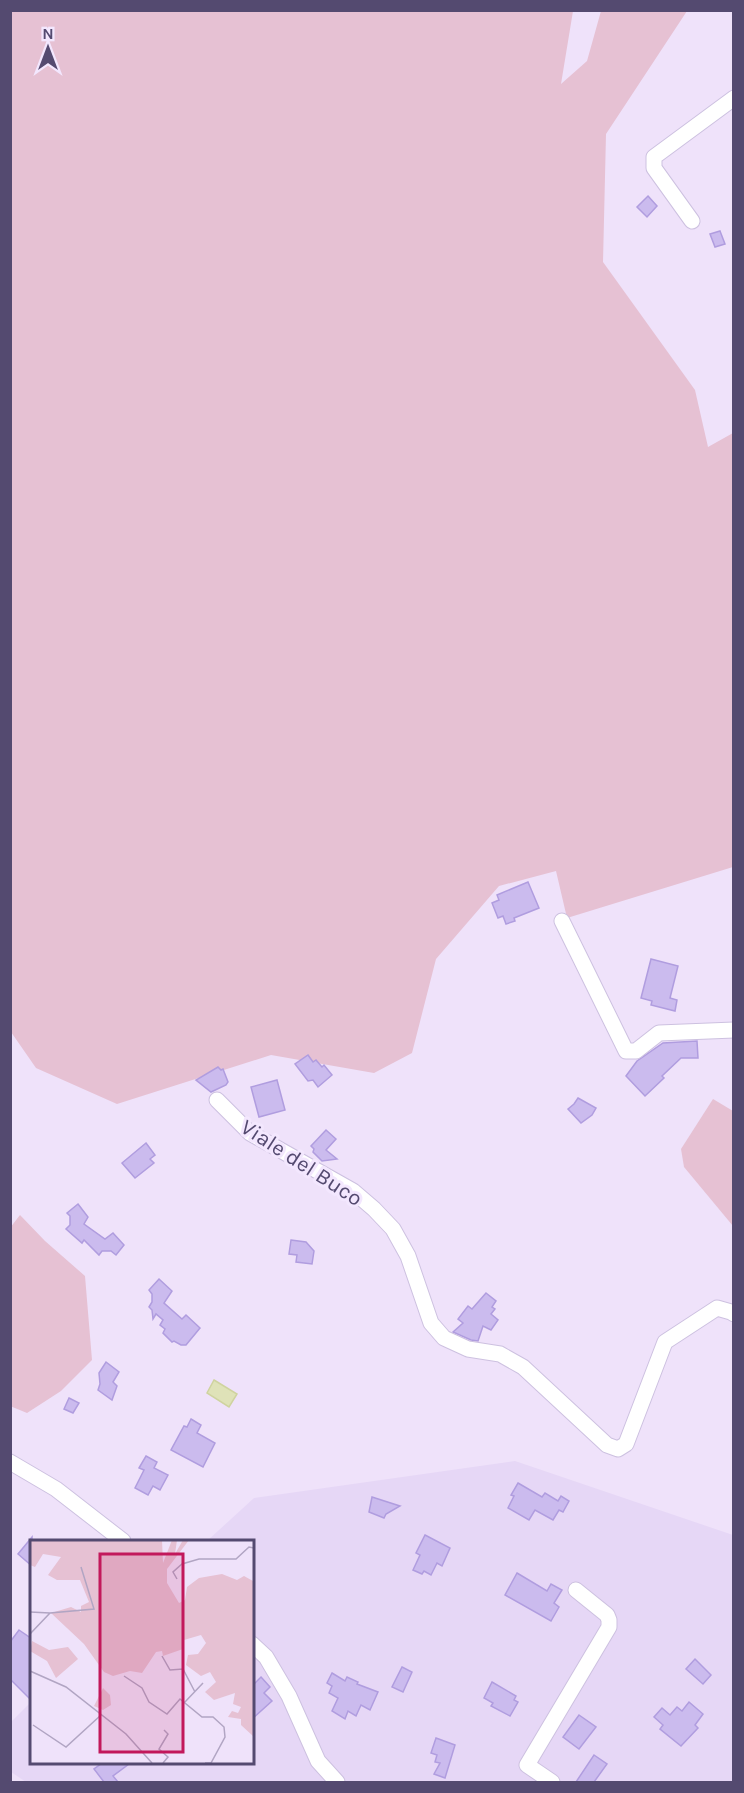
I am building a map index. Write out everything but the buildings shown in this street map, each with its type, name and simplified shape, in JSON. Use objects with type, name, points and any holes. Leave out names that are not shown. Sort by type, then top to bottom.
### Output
[{"type":"street","points":[[692,221],[654,168],[654,157],[734,98]]},
{"type":"street","points":[[562,921],[626,1051],[636,1051],[659,1033],[734,1030]]},
{"type":"street","name":"Viale del Buco","points":[[217,1100],[250,1133],[352,1191],[374,1209],[393,1229],[408,1256],[431,1323],[444,1338],[468,1349],[500,1354],[523,1367],[606,1445],[618,1449],[626,1444],[665,1342],[717,1308],[734,1314]]},
{"type":"street","points":[[10,1462],[56,1489],[122,1540]]},
{"type":"street","points":[[552,1782],[527,1765],[609,1627],[606,1615],[576,1590]]},
{"type":"street","points":[[254,1646],[266,1657],[289,1696],[318,1761],[337,1782]]},
{"type":"shaded area","points":[[10,11],[573,11],[561,84],[587,61],[601,11],[687,11],[606,134],[603,262],[695,390],[708,447],[733,433],[733,867],[567,918],[556,871],[499,886],[436,959],[412,1053],[374,1073],[271,1055],[117,1104],[36,1068],[11,1032]]},
{"type":"shaded area","points":[[713,1099],[733,1111],[733,1226],[684,1167],[681,1149]]},
{"type":"shaded area","points":[[20,1215],[45,1241],[85,1276],[92,1360],[61,1391],[27,1413],[10,1406],[10,1228]]},
{"type":"shaded area","points":[[214,1380],[237,1394],[229,1407],[207,1393]]},
{"type":"shaded area","points":[[515,1461],[733,1535],[733,1782],[26,1782],[11,1772],[11,1722],[30,1703],[30,1763],[254,1763],[254,1540],[208,1540],[254,1498]]}]
